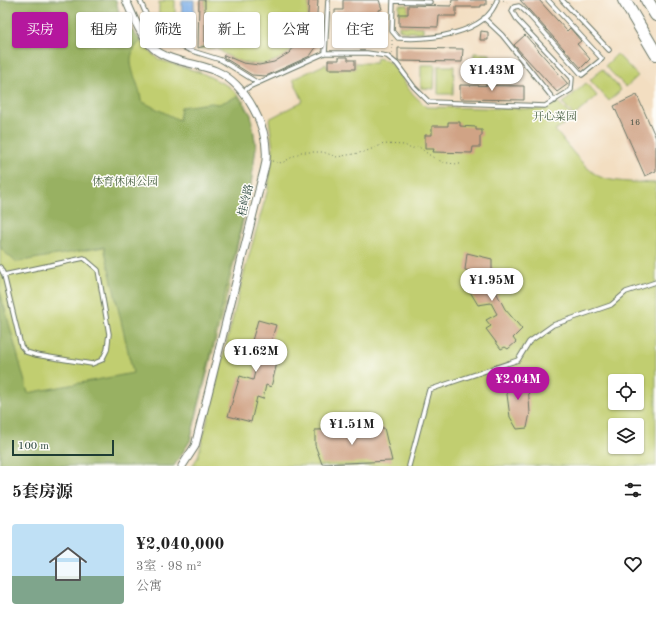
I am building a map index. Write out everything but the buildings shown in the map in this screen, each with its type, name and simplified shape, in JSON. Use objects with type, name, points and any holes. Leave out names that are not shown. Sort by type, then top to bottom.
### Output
[{"type":"main road","points":[[624,0],[656,54]]},
{"type":"main road","points":[[647,0],[656,15]]},
{"type":"street","name":"桂岭路","points":[[126,0],[136,23],[153,48],[178,60],[217,71],[243,92],[257,114],[265,147],[266,160],[194,446],[182,466]]},
{"type":"lane","points":[[140,0],[146,14],[162,37],[189,50],[221,60],[258,83]]},
{"type":"lane","points":[[325,53],[328,0]]},
{"type":"lane","points":[[430,2],[393,1],[392,31],[398,38],[418,39],[464,31],[488,15],[497,0]]},
{"type":"lane","points":[[243,92],[249,87],[325,53],[367,53],[387,56],[414,88],[429,102],[545,106],[571,90],[572,78],[518,21],[512,11],[514,7],[519,6],[527,13],[582,75],[602,59],[548,0]]},
{"type":"lane","points":[[562,0],[609,50]]},
{"type":"lane","points":[[484,18],[502,35],[555,101]]},
{"type":"lane","points":[[0,267],[4,275],[21,346],[26,352],[36,356],[92,364],[102,360],[107,350],[109,334],[98,270],[84,258],[4,275]]},
{"type":"lane","points":[[409,466],[429,390],[518,360],[529,342],[553,325],[611,305],[626,292],[656,282]]},
{"type":"path","points":[[502,0],[514,7]]},
{"type":"path","points":[[392,31],[392,61]]},
{"type":"path","points":[[266,160],[282,163],[301,152],[323,152],[337,157],[364,152],[384,144],[405,145],[411,150],[418,146],[431,157],[447,164],[463,164]]},
{"type":"green space","name":"体育休闲公园","points":[[0,0],[116,0],[119,12],[76,12],[76,48],[132,48],[132,30],[140,40],[140,48],[147,48],[160,60],[202,73],[230,87],[242,99],[251,115],[256,147],[251,184],[226,300],[190,441],[174,466],[0,466]]},
{"type":"green space","name":"体育休闲公园","points":[[0,0],[116,0],[119,12],[76,12],[76,48],[132,48],[132,30],[140,40],[132,55],[131,63],[141,101],[179,120],[181,107],[211,103],[219,104],[238,96],[251,115],[256,147],[251,184],[190,441],[174,466],[0,466],[0,291],[28,393],[133,373],[104,247],[16,262],[2,250],[0,244]]},
{"type":"green space","points":[[164,0],[175,0],[175,12],[159,12],[159,2],[164,2]]},
{"type":"green space","points":[[205,0],[309,0],[308,12],[268,12],[268,48],[293,48],[279,59],[268,63],[255,64],[242,62],[229,57],[217,48],[260,48],[260,12],[205,12]]},
{"type":"green space","points":[[399,5],[408,5],[408,14],[399,14]]},
{"type":"green space","points":[[399,26],[423,27],[423,32],[405,32],[399,29]]},
{"type":"green space","points":[[204,46],[204,48],[217,48],[199,49]]},
{"type":"green space","points":[[474,53],[490,54],[489,82],[473,81]]},
{"type":"green space","points":[[617,54],[638,76],[626,87],[605,66]]},
{"type":"green space","name":"开心菜园","points":[[377,58],[390,63],[409,90],[426,107],[542,109],[558,102],[574,118],[555,130],[577,157],[590,170],[609,180],[656,183],[656,466],[192,466],[198,457],[244,273],[268,189],[273,149],[269,119],[303,101],[293,79],[326,64],[328,69],[355,69],[355,63],[376,63]]},
{"type":"green space","points":[[421,65],[435,65],[434,89],[421,88]]},
{"type":"green space","points":[[438,66],[454,66],[453,94],[438,94]]},
{"type":"green space","points":[[602,69],[621,90],[609,101],[590,80]]},
{"type":"green space","points":[[586,83],[597,96],[574,116],[563,103]]},
{"type":"water","points":[[182,0],[194,0],[194,12],[182,12]]}]
